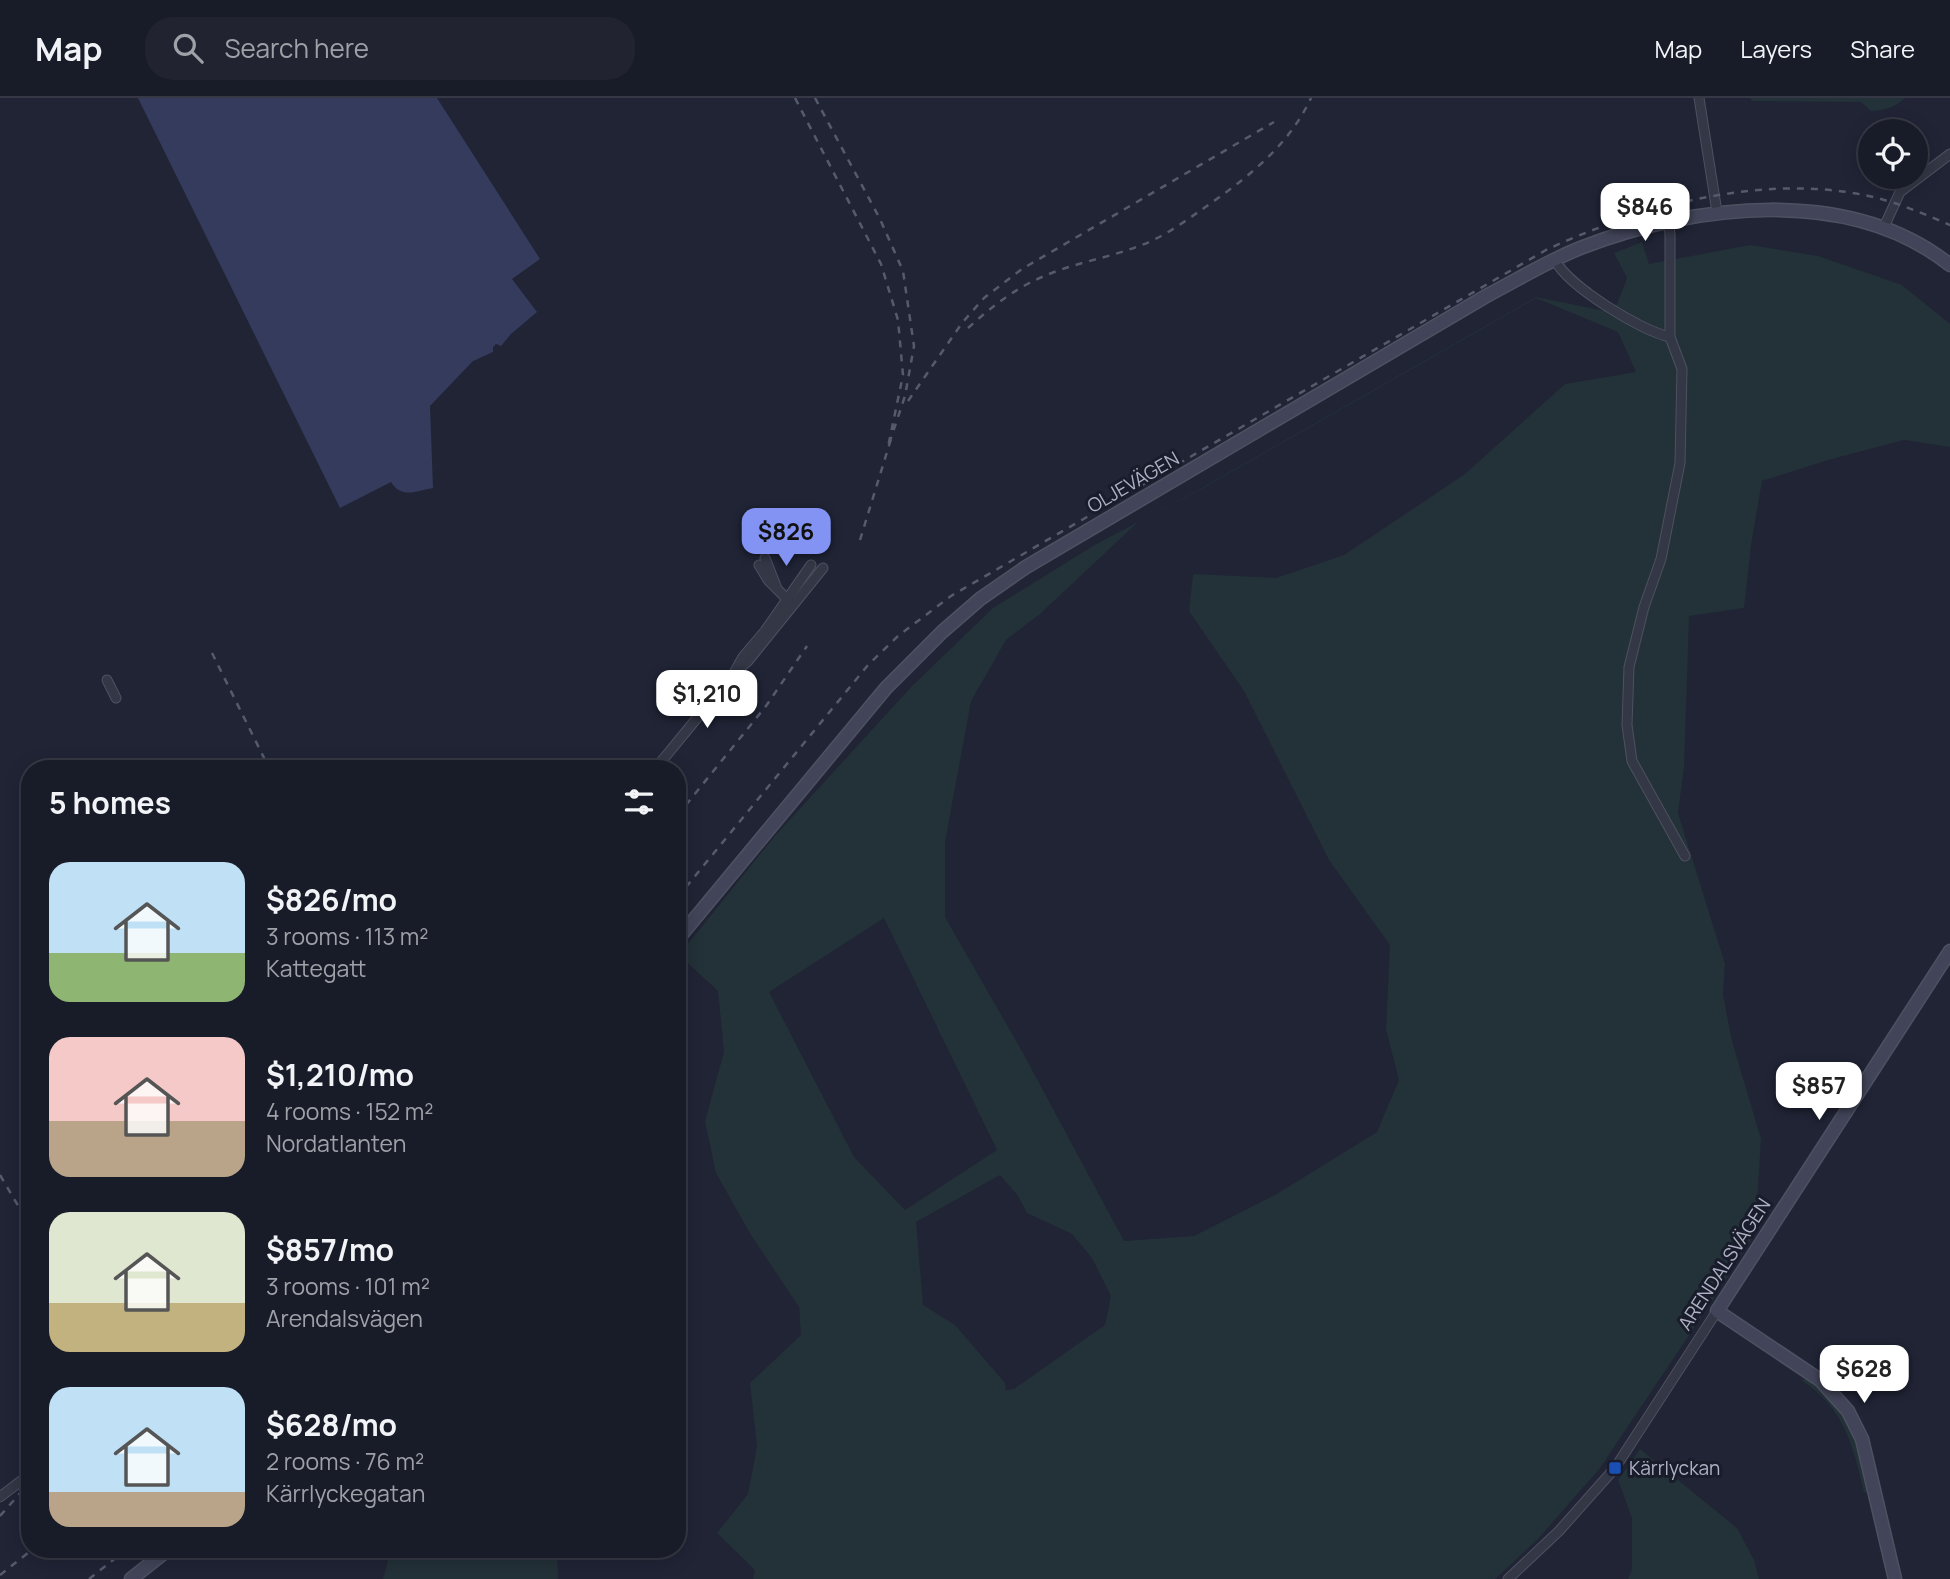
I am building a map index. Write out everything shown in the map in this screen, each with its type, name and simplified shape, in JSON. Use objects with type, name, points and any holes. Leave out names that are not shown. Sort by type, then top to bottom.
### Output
[{"type":"street","points":[[1699,98],[1717,212]]},
{"type":"street","points":[[1884,227],[1900,192],[1950,154]]},
{"type":"street","name":"OLJEVÄGEN","points":[[686,929],[886,688],[942,632],[980,599],[1026,567],[1488,295],[1582,247],[1633,229],[1717,212],[1799,211],[1884,227],[1903,235],[1950,265]]},
{"type":"street","points":[[1668,220],[1671,234],[1670,337],[1682,369],[1679,463],[1661,559],[1644,607],[1629,667],[1627,725],[1632,761],[1685,856]]},
{"type":"street","points":[[1555,260],[1561,272],[1615,311],[1658,334],[1670,337]]},
{"type":"street","points":[[762,562],[776,588],[791,602]]},
{"type":"street","points":[[791,602],[811,565]]},
{"type":"street","points":[[663,760],[791,602],[823,568]]},
{"type":"street","points":[[107,680],[116,698]]},
{"type":"street","name":"ARENDALSVÄGEN","points":[[1507,1579],[1566,1524],[1615,1468],[1950,951]]},
{"type":"street","points":[[1717,1311],[1820,1380],[1830,1388],[1855,1421],[1867,1452],[1895,1579]]},
{"type":"street","points":[[0,1497],[21,1481]]},
{"type":"street","points":[[131,1579],[158,1558]]},
{"type":"shaded area","points":[[1750,98],[1905,98],[1889,108],[1871,111],[1861,102],[1752,101]]},
{"type":"shaded area","points":[[1642,242],[1649,264],[1750,245],[1818,256],[1902,285],[1950,324],[1950,447],[1904,440],[1762,481],[1744,608],[1689,616],[1684,768],[1678,813],[1725,964],[1723,995],[1732,1041],[1761,1139],[1755,1234],[1600,1468],[1538,1539],[1495,1579],[753,1579],[755,1570],[717,1533],[748,1494],[757,1446],[750,1383],[801,1335],[799,1307],[751,1235],[716,1173],[705,1121],[724,1052],[718,991],[686,961],[686,946],[774,837],[912,686],[993,608],[1093,546],[1207,485],[1536,297],[1610,312],[1617,304],[1627,278],[1614,253]],"holes":[[[1536,298],[1618,332],[1636,372],[1565,384],[1465,474],[1344,555],[1276,578],[1193,574],[1189,611],[1244,691],[1329,860],[1390,945],[1386,1029],[1399,1080],[1377,1132],[1275,1195],[1194,1236],[1124,1241],[1023,1053],[945,917],[945,842],[971,701],[1006,640],[1040,614],[1138,522],[1207,486]],[[884,918],[997,1150],[905,1210],[854,1157],[769,992]],[[1000,1175],[1018,1196],[1027,1213],[1072,1234],[1092,1258],[1111,1296],[1105,1325],[1014,1389],[1006,1390],[1005,1383],[955,1325],[923,1305],[916,1222]]]},
{"type":"shaded area","points":[[1809,1378],[1829,1395],[1844,1416],[1859,1453],[1868,1493],[1864,1492],[1844,1428],[1828,1403],[1801,1380]]},
{"type":"shaded area","points":[[1640,1449],[1737,1528],[1754,1560],[1759,1579],[1628,1579],[1632,1569],[1632,1518],[1618,1480]]},
{"type":"shaded area","points":[[389,1558],[557,1558],[558,1579],[383,1579]]},
{"type":"water","points":[[138,98],[437,98],[540,259],[512,279],[537,312],[501,346],[496,344],[493,352],[473,361],[430,406],[433,488],[404,492],[391,482],[340,508]]},
{"type":"railway","points":[[795,98],[881,264],[898,320],[903,375],[888,447],[905,396],[914,346],[903,271],[880,219],[815,98]]},
{"type":"railway","points":[[968,328],[1003,300],[1032,282],[1054,272],[1139,246],[1181,224],[1236,185],[1265,160],[1291,132],[1311,98]]},
{"type":"railway","points":[[908,401],[962,323],[984,298],[1022,269],[1274,122]]},
{"type":"railway","points":[[686,887],[868,665],[898,636],[951,596],[1546,250],[1582,234],[1661,208],[1702,198],[1784,189],[1864,195],[1897,204],[1950,225]]},
{"type":"railway","points":[[860,540],[891,439]]},
{"type":"railway","points":[[686,805],[766,706],[807,646]]},
{"type":"railway","points":[[212,653],[265,760]]},
{"type":"railway","points":[[0,1175],[21,1211]]},
{"type":"railway","points":[[0,1516],[21,1492]]},
{"type":"railway","points":[[0,1575],[22,1558]]},
{"type":"railway","points":[[89,1579],[116,1558]]},
{"type":"place","name":"Kärrlyckan","points":[[1615,1468]]}]
